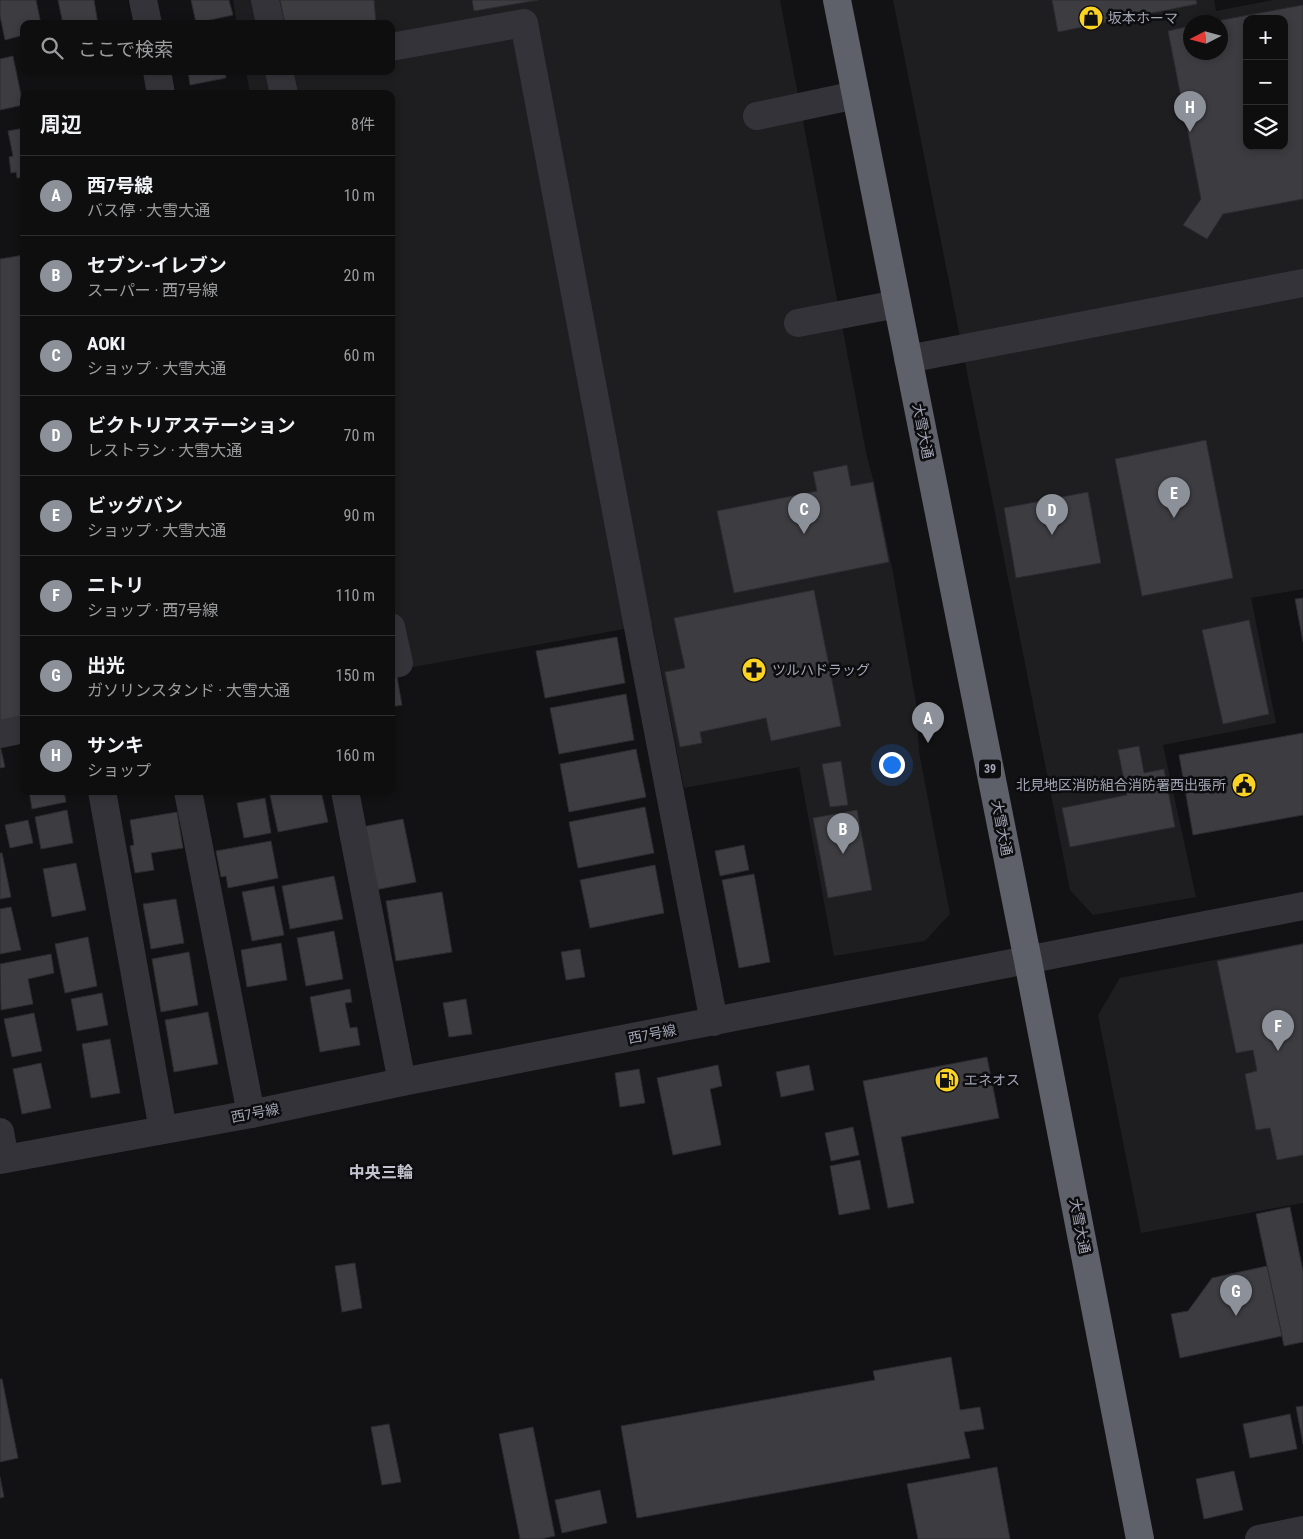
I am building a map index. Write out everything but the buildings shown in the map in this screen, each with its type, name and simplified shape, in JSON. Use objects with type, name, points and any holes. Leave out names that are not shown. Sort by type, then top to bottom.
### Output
[{"type":"highway","name":"大雪大通","points":[[837,0],[1028,961],[1140,1539]]},
{"type":"street","points":[[143,0],[147,20]]},
{"type":"street","points":[[265,0],[269,20]]},
{"type":"street","points":[[395,46],[524,23],[714,1022]]},
{"type":"street","points":[[158,75],[160,90]]},
{"type":"street","points":[[281,75],[283,90]]},
{"type":"street","points":[[757,116],[856,95]]},
{"type":"street","points":[[908,359],[1303,283]]},
{"type":"street","points":[[798,323],[897,304]]},
{"type":"street","points":[[395,644],[399,662],[395,663]]},
{"type":"street","points":[[0,734],[20,730]]},
{"type":"street","points":[[103,795],[163,1130]]},
{"type":"street","points":[[189,795],[251,1114]]},
{"type":"street","points":[[346,795],[402,1082]]},
{"type":"street","name":"西7号線","points":[[3,1159],[251,1114],[402,1082],[1303,906]]},
{"type":"street","points":[[0,1132],[3,1159]]},
{"type":"street","points":[[1259,1539],[1303,1530]]},
{"type":"shaded area","points":[[233,0],[780,0],[867,457],[893,573],[916,703],[919,752],[950,914],[925,941],[834,956],[799,767],[684,788],[652,624],[395,670],[395,90],[249,90],[247,75],[395,75],[395,20],[236,20]]},
{"type":"shaded area","points":[[893,0],[1214,0],[1216,11],[1273,0],[1303,0],[1303,589],[1251,598],[1276,723],[1163,745],[1196,897],[1093,915],[1070,890]]},
{"type":"shaded area","points":[[1303,943],[1303,1203],[1141,1233],[1098,1015],[1120,978]]},
{"type":"place","name":"坂本ホーマ","points":[[1091,18]]},
{"type":"place","name":"サンキ","points":[[1190,132]]},
{"type":"place","name":"ビッグバン","points":[[1174,518]]},
{"type":"place","name":"AOKI","points":[[804,534]]},
{"type":"place","name":"ビクトリアステーション","points":[[1052,535]]},
{"type":"place","name":"ツルハドラッグ","points":[[754,670]]},
{"type":"place","name":"西7号線","points":[[928,743]]},
{"type":"place","name":"北見地区消防組合消防署西出張所","points":[[1244,785]]},
{"type":"place","name":"セブン-イレブン","points":[[843,854]]},
{"type":"place","name":"ニトリ","points":[[1278,1051]]},
{"type":"place","name":"エネオス","points":[[947,1080]]},
{"type":"place","name":"出光","points":[[1236,1316]]},
{"type":"district","name":"中央三輪","points":[[381,1172]]}]
